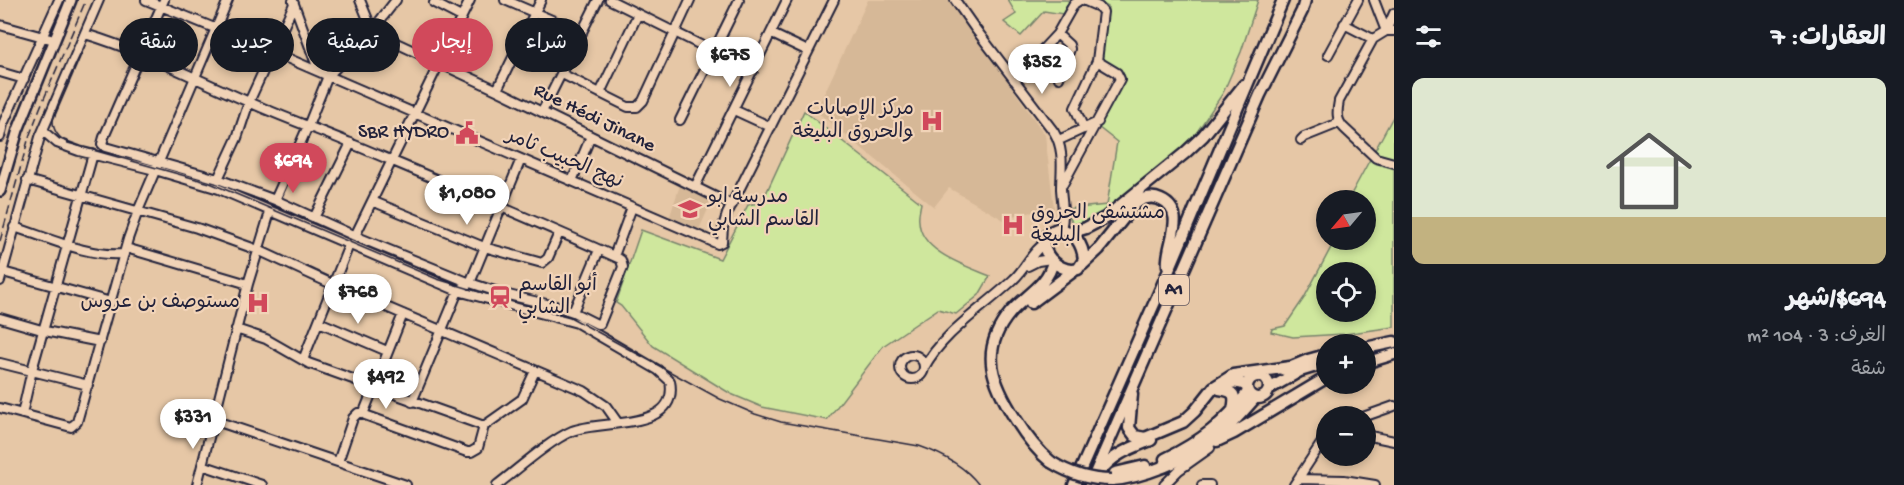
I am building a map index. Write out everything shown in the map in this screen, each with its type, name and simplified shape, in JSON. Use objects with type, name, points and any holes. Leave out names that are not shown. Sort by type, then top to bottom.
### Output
[{"type":"highway","name":"A1","points":[[1074,485],[1169,270],[1283,0]]},
{"type":"highway","name":"A1","points":[[1090,485],[1260,95],[1305,4]]},
{"type":"highway","points":[[1066,231],[1078,241],[1084,260],[1078,268],[1067,270],[1052,260],[1045,251],[1044,244],[1048,234],[1054,230],[1086,228],[1105,218],[1203,136],[1229,101],[1248,81]]},
{"type":"highway","points":[[1053,459],[1033,435],[1008,396],[1000,377],[997,354],[1004,333],[1014,318],[1034,300],[1078,268],[1099,249],[1134,204],[1141,199],[1160,199],[1167,204],[1174,216],[1175,225],[1167,258],[1169,270]]},
{"type":"highway","points":[[1052,260],[1051,270],[1043,283],[1011,312],[1000,327],[994,341],[992,362],[994,381],[1003,399],[1030,441],[1053,459],[1077,475],[1097,480],[1113,477],[1170,456],[1209,433],[1233,413],[1250,392]]},
{"type":"highway","points":[[1376,346],[1394,342]]},
{"type":"highway","points":[[1376,355],[1394,353]]},
{"type":"highway","points":[[1376,359],[1394,353]]},
{"type":"highway","points":[[1132,386],[1129,428],[1135,436],[1145,438],[1178,425],[1188,418],[1214,387],[1233,375],[1290,367],[1316,358]]},
{"type":"highway","points":[[1266,384],[1316,366]]},
{"type":"highway","points":[[1090,485],[1108,462],[1118,454],[1179,430],[1191,422],[1219,389],[1233,382],[1240,382],[1250,392],[1265,396],[1266,384],[1290,367]]},
{"type":"highway","points":[[1216,441],[1250,392],[1250,380],[1255,377],[1266,384]]},
{"type":"highway","points":[[1113,477],[1134,477],[1191,454],[1316,384]]},
{"type":"highway","points":[[1219,389],[1230,391],[1234,396],[1233,413]]},
{"type":"main road","points":[[0,191],[18,130],[71,0]]},
{"type":"street","points":[[0,137],[2,124],[58,0]]},
{"type":"street","points":[[0,281],[27,180],[43,131],[99,0]]},
{"type":"street","name":"نهج الحبيب ثامر","points":[[146,0],[163,3],[210,26]]},
{"type":"street","points":[[221,18],[228,0]]},
{"type":"street","points":[[360,0],[367,18]]},
{"type":"street","points":[[382,18],[396,0]]},
{"type":"street","points":[[434,3],[461,17],[470,0]]},
{"type":"street","points":[[505,0],[548,18]]},
{"type":"street","points":[[496,90],[541,0]]},
{"type":"street","points":[[588,20],[597,0]]},
{"type":"street","points":[[610,0],[753,71]]},
{"type":"street","points":[[542,112],[562,74],[633,108],[641,105],[690,0]]},
{"type":"street","points":[[680,120],[739,0]]},
{"type":"street","points":[[696,187],[787,0]]},
{"type":"street","name":"نهج الحبيب ثامر","points":[[319,72],[718,244],[722,240],[725,220],[732,205],[834,0]]},
{"type":"street","points":[[955,0],[1059,140],[1063,167],[1061,188],[1066,231]]},
{"type":"street","points":[[1014,80],[1057,34],[1074,4],[1081,0],[1099,7],[1103,12],[1097,61],[1075,108],[1084,129]]},
{"type":"street","points":[[1328,55],[1358,0]]},
{"type":"street","points":[[1374,0],[1390,31]]},
{"type":"street","points":[[287,18],[293,2]]},
{"type":"street","points":[[293,2],[306,37]]},
{"type":"street","points":[[156,18],[163,3]]},
{"type":"street","points":[[1390,31],[1394,13]]},
{"type":"street","points":[[600,93],[638,14]]},
{"type":"street","points":[[1344,24],[1373,39]]},
{"type":"street","points":[[0,25],[54,40]]},
{"type":"street","points":[[1390,31],[1373,39],[1337,110],[1339,123],[1376,158],[1394,163]]},
{"type":"street","points":[[85,34],[119,45]]},
{"type":"street","points":[[772,34],[808,51]]},
{"type":"street","points":[[1057,34],[1069,45],[1070,49],[1059,78]]},
{"type":"street","points":[[0,408],[71,427],[75,426],[138,211],[210,43]]},
{"type":"street","points":[[1061,188],[1120,79],[1117,73],[1097,61]]},
{"type":"street","points":[[0,72],[24,79]]},
{"type":"street","points":[[132,72],[102,144],[105,147],[218,179],[275,200],[470,283],[555,306],[599,324],[623,267],[621,260],[502,207],[181,72]]},
{"type":"street","points":[[218,179],[263,72]]},
{"type":"street","points":[[275,200],[328,76],[332,72]]},
{"type":"street","points":[[355,236],[435,72]]},
{"type":"street","name":"Rue Hédi Jinane","points":[[459,72],[732,205]]},
{"type":"street","points":[[734,110],[771,127]]},
{"type":"street","points":[[1059,140],[1098,122]]},
{"type":"street","points":[[1301,140],[1339,123]]},
{"type":"street","points":[[2,124],[18,130]]},
{"type":"street","points":[[43,131],[68,148],[219,189],[458,291],[577,323],[665,375],[670,381],[670,397],[660,410],[646,418],[583,428],[563,435],[497,485]]},
{"type":"street","points":[[572,181],[591,136]]},
{"type":"street","points":[[314,218],[351,143]]},
{"type":"street","points":[[22,414],[32,370],[45,331],[93,154]]},
{"type":"street","points":[[412,402],[458,291],[470,283],[521,159]]},
{"type":"street","points":[[27,180],[198,228],[258,250],[332,284],[584,391],[606,406],[618,423]]},
{"type":"street","points":[[372,201],[484,247],[542,263],[548,258],[559,233]]},
{"type":"street","points":[[614,256],[632,207]]},
{"type":"street","points":[[197,485],[248,284],[270,212]]},
{"type":"street","points":[[14,227],[95,253],[112,255],[125,251],[248,284]]},
{"type":"street","points":[[941,344],[907,355],[899,365],[901,373],[908,378],[915,379],[921,375],[941,344],[1026,266],[1037,249],[1044,244]]},
{"type":"street","points":[[303,360],[349,245]]},
{"type":"street","points":[[573,312],[600,250]]},
{"type":"street","points":[[1026,266],[1038,261],[1052,260]]},
{"type":"street","points":[[3,272],[111,302]]},
{"type":"street","points":[[364,414],[403,314]]},
{"type":"street","points":[[0,318],[45,331],[100,342]]},
{"type":"street","points":[[319,322],[387,351]]},
{"type":"street","points":[[236,329],[266,339],[308,363],[484,426]]},
{"type":"street","points":[[915,354],[922,360],[924,368]]},
{"type":"street","points":[[0,363],[88,385]]},
{"type":"street","points":[[338,462],[353,418],[358,413],[471,452],[478,448],[484,426],[522,399],[535,371]]},
{"type":"street","points":[[1376,412],[1394,406]]},
{"type":"street","points":[[213,420],[406,485]]},
{"type":"street","points":[[1376,437],[1394,441]]},
{"type":"street","points":[[1164,485],[1216,441]]},
{"type":"street","points":[[1296,482],[1316,451]]},
{"type":"street","points":[[202,465],[262,485]]},
{"type":"street","points":[[1296,482],[1344,480],[1375,485]]},
{"type":"street","points":[[1202,485],[1210,485]]},
{"type":"shaded area","name":"مركز الإصابات والحروق البليغة","points":[[868,0],[951,0],[1045,135],[1054,208],[1012,216],[1009,223],[949,188],[934,207],[816,111]]},
{"type":"shaded area","name":"مدرسة ابو القاسم الشابي","points":[[680,185],[712,200],[698,232],[669,219]]},
{"type":"green space","points":[[1008,0],[1069,0],[1063,14],[1044,11],[1021,36],[1004,22],[1016,14]]},
{"type":"green space","points":[[1095,0],[1258,0],[1241,52],[1223,93],[1193,138],[1110,208],[1086,225],[1076,226],[1072,223],[1067,209],[1107,205],[1117,142],[1098,127],[1124,75],[1102,59],[1108,7]]},
{"type":"green space","points":[[804,111],[921,203],[919,219],[921,232],[936,249],[957,262],[990,276],[979,295],[956,314],[938,309],[883,346],[827,420],[762,407],[731,394],[653,346],[621,306],[616,303],[641,230],[720,259],[748,205],[762,202]]},
{"type":"green space","points":[[1394,115],[1394,327],[1344,334],[1293,337],[1271,332],[1272,329],[1285,326],[1316,276],[1316,322],[1376,322],[1376,262],[1323,262],[1330,250],[1376,250],[1376,190],[1353,190]]},
{"type":"tram line","points":[[82,51],[53,121],[57,134],[68,143],[210,183],[437,279],[570,317],[720,399],[755,414],[781,422],[928,449],[959,466],[979,485]]},
{"type":"railway","points":[[0,241],[29,137],[86,0]]},
{"type":"place","name":"مركز الإصابات والحروق البليغة","points":[[932,121]]},
{"type":"place","name":"SBR HYDRO","points":[[467,133]]},
{"type":"place","name":"مدرسة ابو القاسم الشابي","points":[[690,209]]},
{"type":"place","name":"مشتشفى الحروق البليغة","points":[[1013,225]]},
{"type":"place","name":"أبو القاسم الشابي","points":[[500,297]]},
{"type":"place","name":"مستوصف بن عروس","points":[[258,303]]}]
